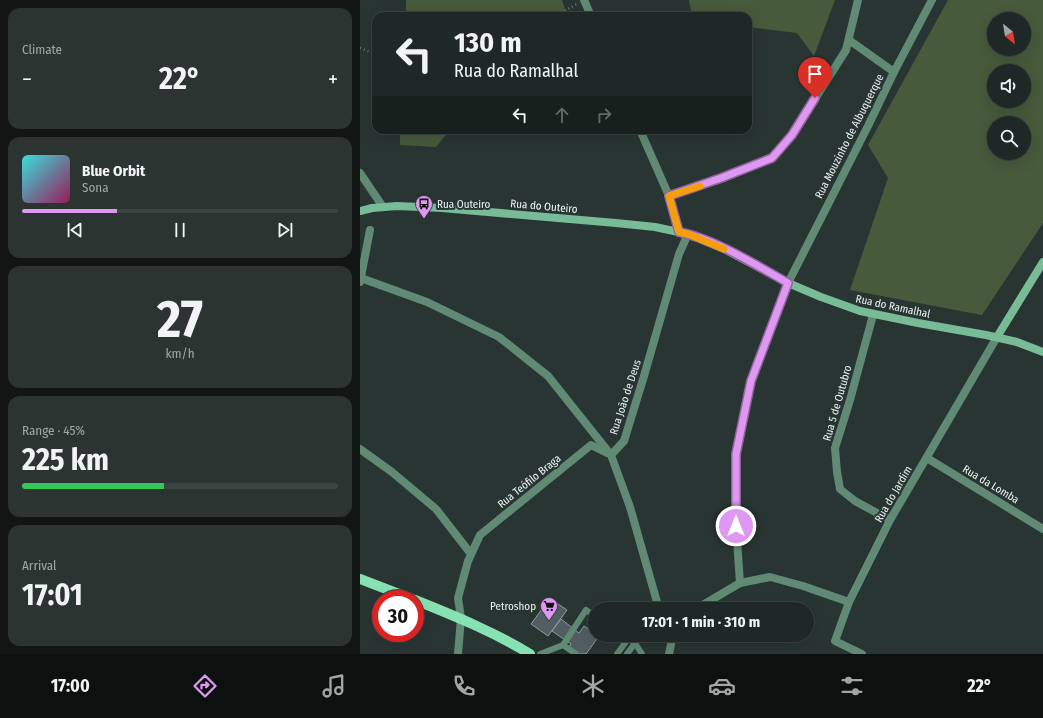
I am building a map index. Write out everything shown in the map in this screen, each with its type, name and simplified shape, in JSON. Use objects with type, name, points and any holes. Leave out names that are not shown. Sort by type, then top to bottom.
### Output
[{"type":"main road","points":[[360,579],[389,590]]},
{"type":"main road","points":[[424,604],[461,618],[509,641],[530,654]]},
{"type":"street","points":[[584,0],[589,12]]},
{"type":"street","points":[[669,196],[772,158],[792,135],[846,50],[858,0]]},
{"type":"street","name":"Rua Mouzinho de Albuquerque","points":[[740,583],[736,526],[736,454],[751,381],[788,283],[894,72],[932,0]]},
{"type":"street","points":[[849,40],[894,72]]},
{"type":"street","points":[[642,134],[669,196],[683,233]]},
{"type":"street","points":[[360,173],[383,207]]},
{"type":"street","name":"Rua do Outeiro","points":[[360,211],[397,206],[442,208],[616,223],[683,233],[724,248]]},
{"type":"street","points":[[370,230],[361,280],[427,302],[499,337],[548,376],[611,455],[630,507],[657,602]]},
{"type":"street","name":"Rua João de Deus","points":[[611,455],[624,441],[679,254],[683,233]]},
{"type":"street","name":"Rua do Ramalhal","points":[[724,248],[788,283],[842,305],[873,315],[997,337],[1017,342],[1043,352]]},
{"type":"street","points":[[997,337],[1043,262]]},
{"type":"street","name":"Rua 5 de Outubro","points":[[873,315],[850,400],[834,448],[840,489],[855,502],[890,520]]},
{"type":"street","name":"Rua do Jardim","points":[[862,654],[835,641],[849,602],[890,520],[997,337]]},
{"type":"street","name":"Rua Teófilo Braga","points":[[471,554],[480,535],[591,445],[611,455]]},
{"type":"street","points":[[360,449],[392,472],[436,509],[471,554],[458,598],[461,618],[458,654]]},
{"type":"street","name":"Rua da Lomba","points":[[927,458],[1043,528]]},
{"type":"street","points":[[708,602],[740,583],[770,577],[803,586],[849,602]]},
{"type":"street","points":[[669,654],[672,642]]},
{"type":"lane","points":[[540,654],[563,645],[586,610],[588,611]]},
{"type":"lane","points":[[617,654],[623,642]]},
{"type":"lane","points":[[627,654],[635,643],[639,647],[642,654]]},
{"type":"lane","points":[[563,645],[576,654]]},
{"type":"path","points":[[562,12],[584,0]]},
{"type":"path","points":[[360,48],[372,52]]},
{"type":"green space","points":[[406,0],[562,0],[566,12],[406,12]]},
{"type":"green space","points":[[689,0],[835,0],[814,56],[797,33],[752,27],[752,12],[691,12]]},
{"type":"green space","points":[[948,0],[1043,0],[1043,223],[982,315],[850,290],[888,178],[868,145]]},
{"type":"green space","points":[[400,134],[447,134],[436,147],[400,145]]},
{"type":"building","points":[[551,602],[553,604],[555,602],[567,610],[548,636],[531,624],[545,605],[547,607]]},
{"type":"building","points":[[561,619],[579,633],[584,626],[588,629],[588,642],[595,642],[586,654],[572,654],[567,650],[571,644],[552,631]]},
{"type":"slow traffic","points":[[700,186],[669,196],[679,232],[688,234],[724,249]]},
{"type":"place","name":"Rua Outeiro","points":[[424,219]]},
{"type":"place","name":"Petroshop","points":[[549,621]]},
{"type":"route","points":[[736,526],[736,454],[751,381],[788,283],[724,248],[679,232],[669,196],[772,158],[792,135],[815,98]]}]
